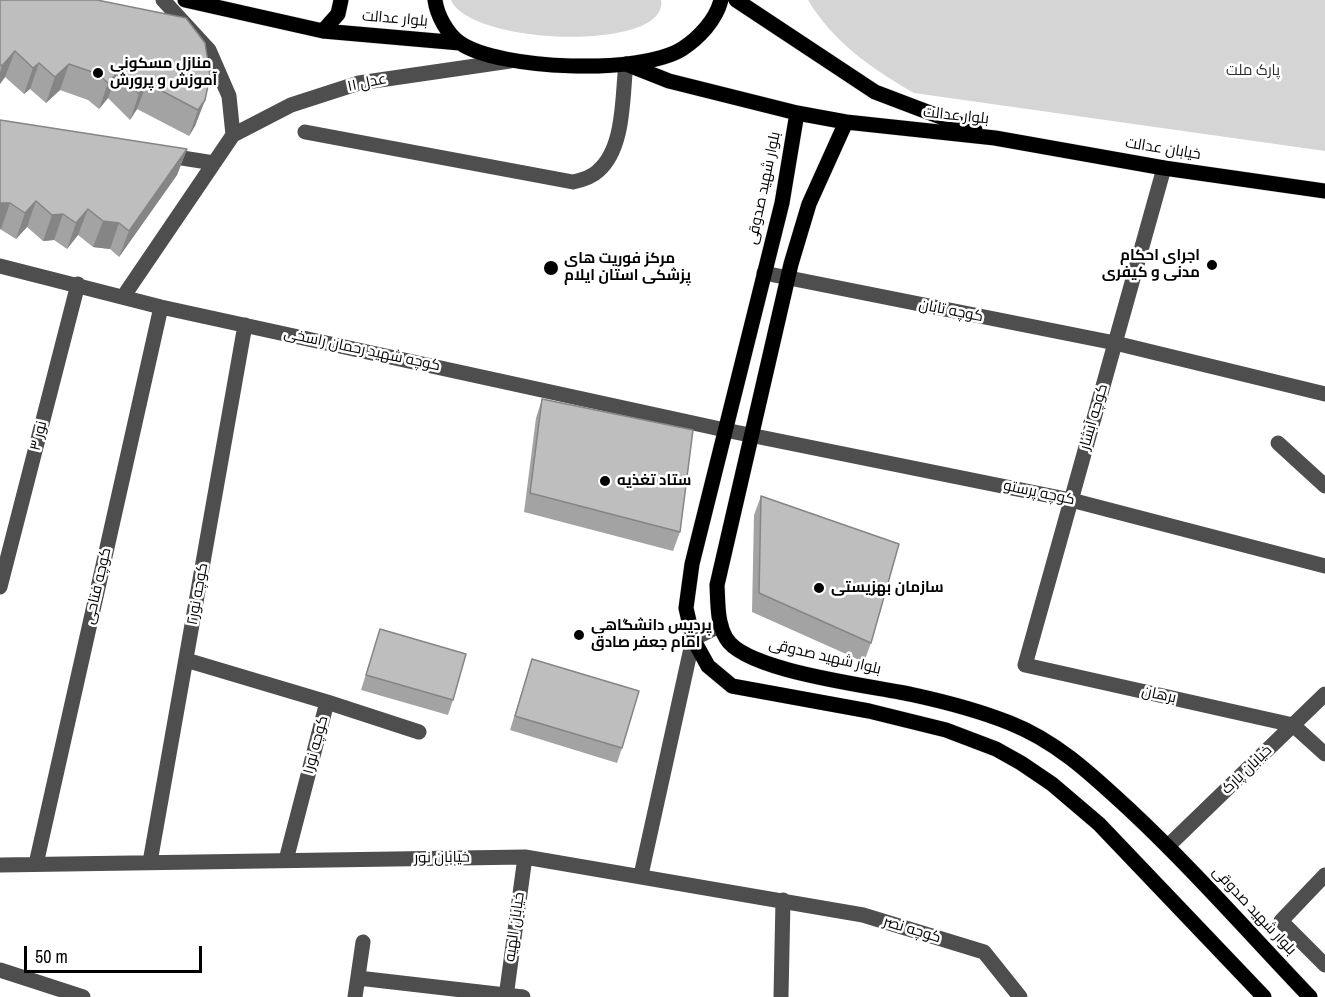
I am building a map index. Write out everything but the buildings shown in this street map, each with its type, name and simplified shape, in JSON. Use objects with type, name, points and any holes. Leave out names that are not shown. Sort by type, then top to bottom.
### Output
[{"type":"main road","name":"بلوار عدالت","points":[[185,0],[323,31],[460,43]]},
{"type":"main road","points":[[323,31],[338,14],[341,0]]},
{"type":"main road","points":[[435,0],[449,33],[460,43],[483,54],[510,61],[572,66],[626,64],[666,56],[682,49],[704,30],[717,13],[721,0]]},
{"type":"main road","name":"بلوار عدالت","points":[[736,0],[875,92],[995,138]]},
{"type":"main road","name":"بلوار عدالت","points":[[626,64],[669,81],[797,113],[846,122],[995,138]]},
{"type":"main road","name":"بلوار شهید صدوقی","points":[[797,113],[782,203],[692,564],[686,608],[693,639],[708,666],[732,686],[869,711],[946,730],[996,749],[1021,763],[1052,784],[1099,824],[1264,997]]},
{"type":"main road","name":"بلوار شهید صدوقی","points":[[846,122],[809,204],[787,278],[750,434],[717,585],[721,625],[726,639],[736,649],[755,659],[782,668],[915,695],[1009,722],[1040,737],[1082,765],[1168,846],[1310,997]]},
{"type":"main road","name":"خیابان عدالت","points":[[995,138],[1164,168],[1325,191]]},
{"type":"street","points":[[163,0],[209,50],[229,96],[233,135]]},
{"type":"street","name":"عدل ۱۱","points":[[123,297],[233,135],[291,105],[359,83],[510,61]]},
{"type":"street","points":[[306,132],[573,182],[597,172],[607,162],[616,140],[626,64]]},
{"type":"street","points":[[146,152],[214,163]]},
{"type":"street","name":"کوچه آبشار","points":[[1025,665],[1164,168]]},
{"type":"street","name":"کوچه شهید رحمان راسخی","points":[[0,266],[78,284],[161,307],[750,434]]},
{"type":"street","name":"کوچه تابان","points":[[764,273],[1115,343],[1325,394]]},
{"type":"street","name":"نور ۳","points":[[0,587],[78,284]]},
{"type":"street","name":"کوچه فتاحی","points":[[36,864],[161,307]]},
{"type":"street","name":"کوچه نور۲","points":[[150,862],[245,325]]},
{"type":"street","name":"کوچه پرستو","points":[[750,434],[1071,500],[1325,566]]},
{"type":"street","points":[[1278,443],[1325,486]]},
{"type":"street","points":[[641,875],[693,639],[721,625]]},
{"type":"street","name":"کوچه نور۱","points":[[186,660],[327,702],[286,860]]},
{"type":"street","name":"برهان","points":[[1025,665],[1293,724]]},
{"type":"street","name":"خیابان پارک","points":[[1168,846],[1325,694]]},
{"type":"street","points":[[327,702],[419,732]]},
{"type":"street","points":[[1293,724],[1325,754]]},
{"type":"street","name":"خیابان نور","points":[[0,865],[525,857],[641,875]]},
{"type":"street","name":"خیابان الهیه","points":[[506,996],[525,857]]},
{"type":"street","name":"کوچه نصر","points":[[641,875],[863,915],[984,952],[1020,997]]},
{"type":"street","points":[[1325,875],[1281,921],[1325,965]]},
{"type":"street","points":[[781,997],[783,900]]},
{"type":"street","points":[[355,997],[363,942]]},
{"type":"street","points":[[0,970],[83,997]]},
{"type":"street","points":[[358,978],[523,997]]},
{"type":"green space","points":[[451,0],[661,0],[655,17],[635,28],[604,35],[567,37],[529,34],[494,27],[466,15]]},
{"type":"green space","name":"پارک ملت","points":[[808,0],[1325,0],[1325,151],[914,93],[883,74],[841,42]]},
{"type":"place","name":"منازل مسکونی آموزش و پرورش","points":[[98,73]]},
{"type":"place","name":"اجرای احکام مدنی و کیفری","points":[[1212,265]]},
{"type":"place","name":"مرکز فوریت های پزشکی استان ایلام","points":[[551,268]]},
{"type":"place","name":"ستاد تغذیه","points":[[605,481]]},
{"type":"place","name":"سازمان بهزیستی","points":[[819,588]]},
{"type":"place","name":"پردیس دانشگاهی امام جعفر صادق","points":[[579,635]]}]
